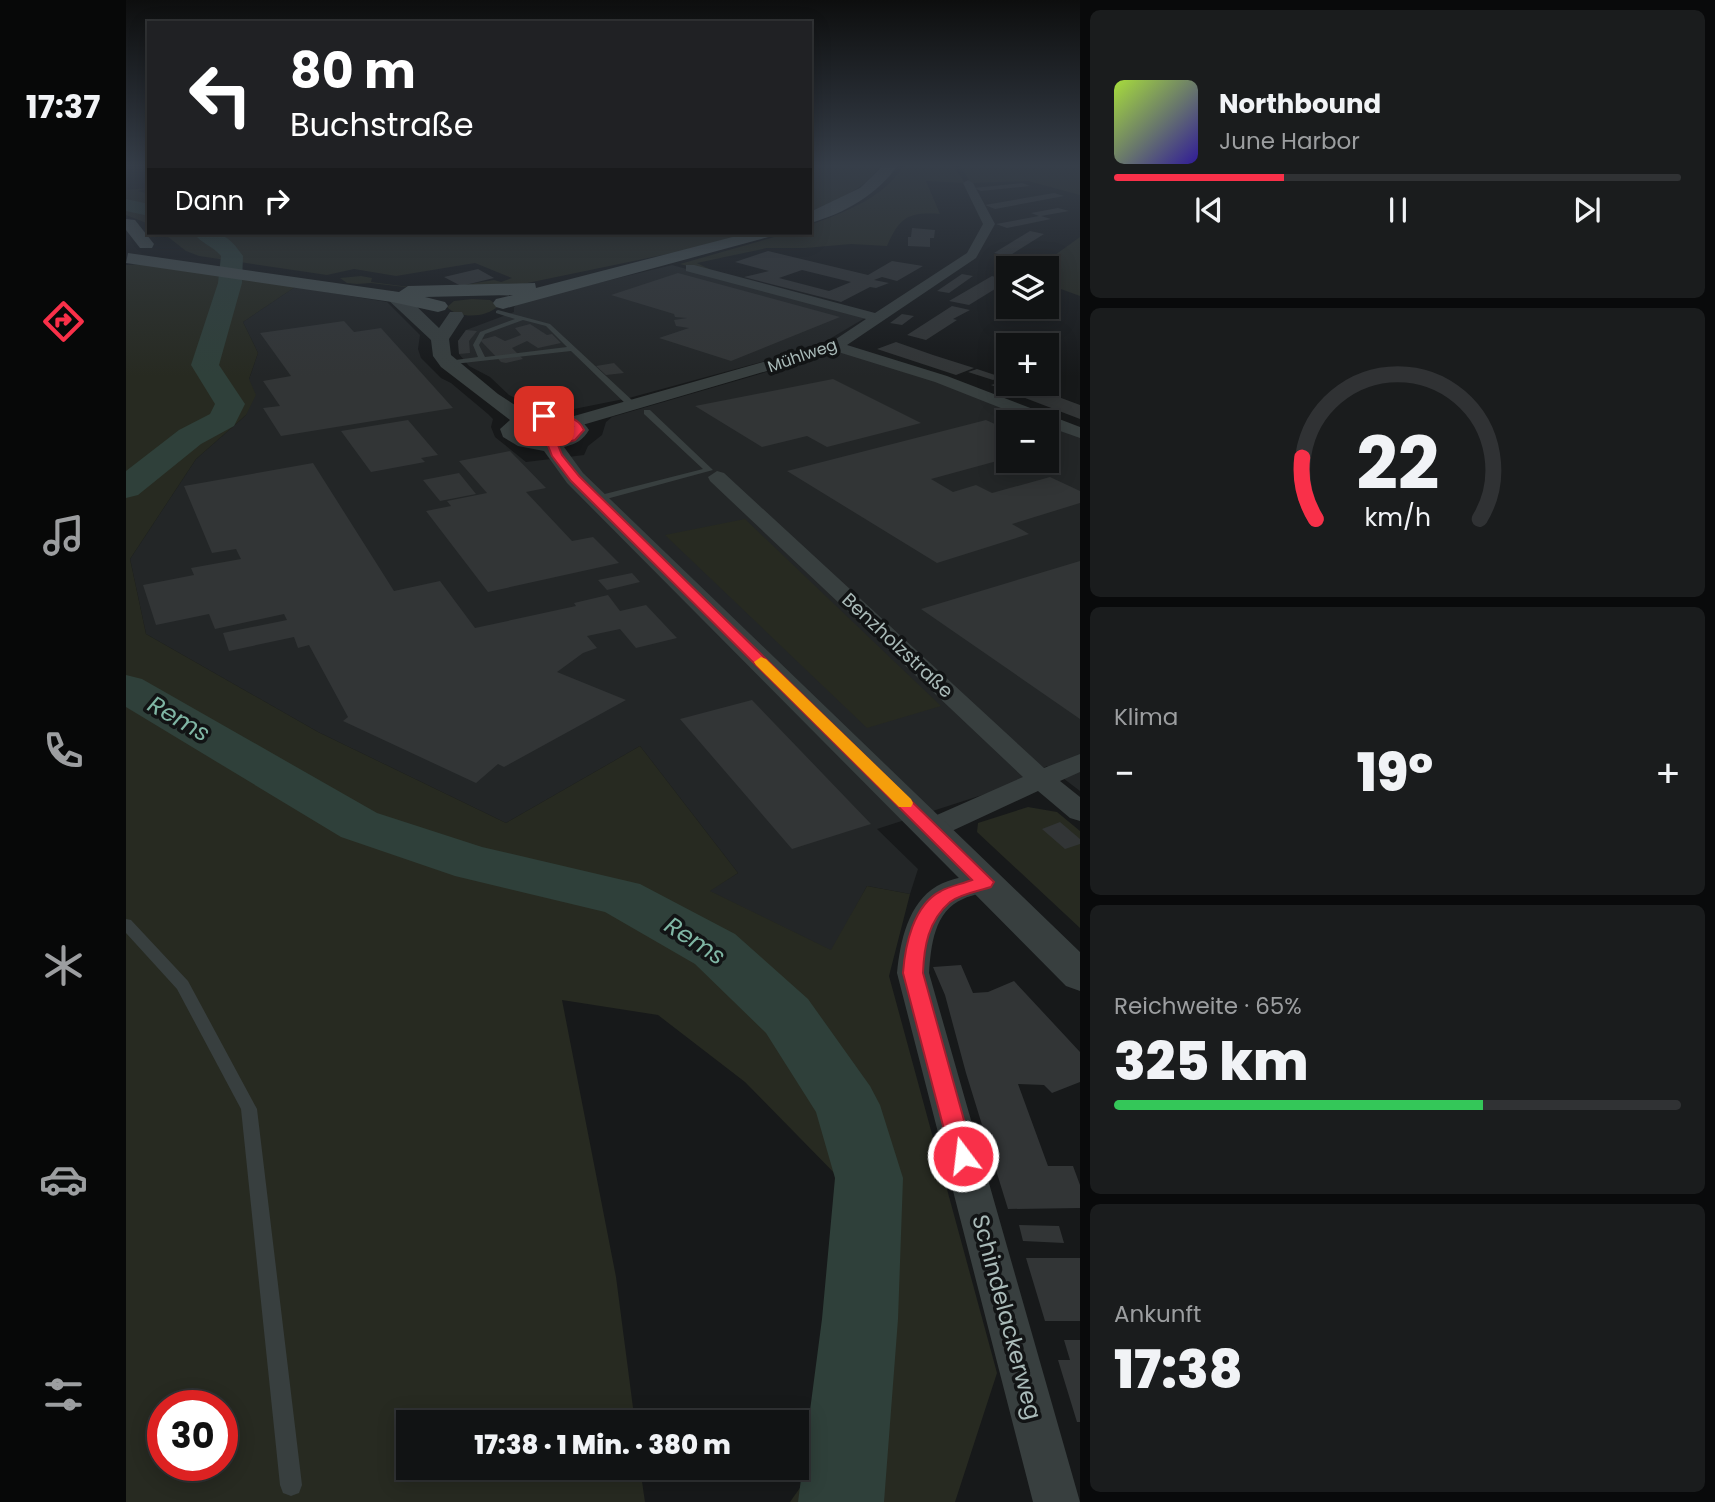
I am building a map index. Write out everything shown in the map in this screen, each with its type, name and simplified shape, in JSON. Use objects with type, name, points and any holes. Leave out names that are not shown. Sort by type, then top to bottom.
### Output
[{"type":"main road","points":[[395,294],[497,291],[648,264],[683,263],[760,235]]},
{"type":"main road","points":[[127,238],[149,240],[170,257],[199,264],[395,294],[450,307],[475,317],[498,304],[564,281]]},
{"type":"main road","points":[[127,238],[149,240]]},
{"type":"main road","points":[[127,238],[199,264]]},
{"type":"main road","points":[[498,304],[648,264]]},
{"type":"street","name":"Mühlweg","points":[[573,422],[835,346],[972,255],[983,235]]},
{"type":"street","points":[[683,263],[878,318]]},
{"type":"street","points":[[395,294],[440,339]]},
{"type":"street","points":[[450,307],[440,339],[442,356],[491,398],[523,420]]},
{"type":"street","points":[[835,346],[941,379],[1080,433]]},
{"type":"street","points":[[544,416],[573,422],[578,426],[577,434],[552,443],[525,442],[513,436],[510,429],[523,420],[544,416]]},
{"type":"street","points":[[552,443],[557,456],[596,499],[1080,976]]},
{"type":"street","name":"Benzholzstraße","points":[[717,477],[1039,778],[1080,812]]},
{"type":"street","points":[[931,828],[1080,762]]},
{"type":"street","name":"Schindelackerweg","points":[[985,882],[948,893],[925,919],[915,943],[913,973],[1064,1497]]},
{"type":"lane","points":[[498,304],[523,318],[548,325],[631,404]]},
{"type":"lane","points":[[482,358],[476,345],[482,333],[523,318]]},
{"type":"lane","points":[[448,363],[571,349]]},
{"type":"lane","points":[[596,499],[709,470],[647,412]]},
{"type":"lane","points":[[126,924],[183,985],[249,1109],[290,1485]]},
{"type":"shaded area","points":[[166,235],[743,235],[682,251],[503,288],[439,291],[347,283],[340,278],[361,276],[372,278],[371,282],[432,290],[494,280],[501,282],[512,278],[475,263],[396,276],[354,269],[327,275],[199,256],[186,251]]},
{"type":"shaded area","points":[[781,235],[892,235],[887,246],[851,244],[767,248],[697,263],[715,272],[713,273],[680,264]]},
{"type":"shaded area","points":[[1080,237],[1080,296],[1059,288],[1059,256],[1054,256]]},
{"type":"shaded area","points":[[146,264],[295,287],[243,322],[258,353],[249,379],[256,395],[246,415],[196,459],[130,559],[146,634],[318,732],[506,823],[640,746],[738,873],[710,891],[831,950],[867,886],[910,894],[889,976],[997,1373],[955,1502],[790,1502],[805,1480],[809,1480],[809,1475],[816,1465],[865,1280],[847,1186],[745,1082],[658,1015],[562,1000],[616,1277],[633,1410],[396,1410],[396,1480],[642,1480],[645,1502],[126,1502],[126,265]]},
{"type":"shaded area","points":[[672,265],[865,318],[816,347],[629,398],[574,409],[556,410],[531,406],[509,395],[490,377],[469,366],[459,354],[458,341],[466,330],[514,312],[514,307],[520,302]]},
{"type":"shaded area","points":[[295,287],[387,302],[420,335],[418,349],[421,358],[441,378],[451,383],[488,414],[493,419],[491,427],[495,437],[526,462],[584,455],[588,446],[602,435],[606,422],[612,417],[852,347],[1021,410],[996,410],[996,473],[1059,473],[1059,424],[1080,432],[1080,791],[1047,766],[1013,785],[877,829],[918,869],[910,894],[867,886],[832,951],[709,891],[738,873],[640,746],[506,823],[318,732],[146,634],[130,559],[196,459],[246,415],[249,379],[258,353],[243,322]]},
{"type":"shaded area","points":[[490,300],[498,306],[487,313],[472,316],[458,314],[447,307],[454,301]]},
{"type":"shaded area","points":[[745,519],[941,706],[867,728],[665,535]]},
{"type":"shaded area","points":[[1028,807],[1057,812],[1080,831],[1080,928],[977,832],[978,823]]},
{"type":"building","points":[[934,235],[934,238],[930,238],[930,247],[908,246],[908,237]]},
{"type":"building","points":[[1023,235],[1042,235],[1009,256],[994,253]]},
{"type":"building","points":[[768,251],[868,275],[892,261],[923,266],[897,281],[882,277],[874,280],[889,283],[876,288],[870,287],[841,302],[744,277],[769,271],[735,262]],"holes":[[[802,270],[851,282],[829,291],[779,278]]]},
{"type":"building","points":[[478,269],[494,278],[461,286],[444,277]]},
{"type":"building","points":[[678,273],[840,317],[731,361],[659,338],[689,328],[676,326],[674,320],[687,318],[675,317],[674,314],[611,295]]},
{"type":"building","points":[[962,274],[973,276],[949,293],[937,291]]},
{"type":"building","points":[[992,276],[996,277],[996,288],[969,305],[949,301]]},
{"type":"building","points":[[952,306],[970,310],[953,319],[957,320],[926,340],[907,335]]},
{"type":"building","points":[[902,314],[914,316],[902,325],[890,323]]},
{"type":"building","points":[[344,321],[354,332],[381,328],[453,408],[281,436],[263,408],[280,406],[263,381],[291,376],[260,333]]},
{"type":"building","points":[[530,324],[547,335],[552,334],[561,343],[538,348],[527,341],[512,348],[523,359],[506,363],[501,362],[480,340],[495,336],[505,341],[521,335],[515,328]]},
{"type":"building","points":[[466,330],[477,331],[469,341],[470,353],[459,354],[458,341]]},
{"type":"building","points":[[896,342],[974,368],[956,375],[877,349]]},
{"type":"building","points":[[614,363],[624,373],[606,375],[596,366]]},
{"type":"building","points":[[977,369],[996,375],[996,379],[993,380],[968,372]]},
{"type":"building","points":[[833,379],[921,423],[827,447],[807,436],[762,447],[695,406]]},
{"type":"building","points":[[1020,396],[1056,396],[1080,405],[1080,419]]},
{"type":"building","points":[[408,420],[438,455],[421,458],[425,462],[371,472],[341,431]]},
{"type":"building","points":[[986,420],[996,425],[996,461],[931,479],[953,492],[976,485],[992,493],[1050,477],[1080,491],[1080,503],[1012,524],[1029,534],[937,563],[787,471]]},
{"type":"building","points":[[510,451],[546,488],[526,492],[572,541],[593,537],[619,563],[488,592],[426,511],[451,506],[447,501],[487,493],[459,461]]},
{"type":"building","points":[[313,463],[394,591],[440,581],[475,628],[576,606],[574,603],[608,595],[620,611],[646,605],[677,638],[636,648],[620,629],[587,636],[597,648],[583,653],[557,672],[626,700],[504,767],[498,764],[476,783],[343,721],[348,717],[309,645],[298,648],[294,637],[229,651],[223,633],[287,620],[284,614],[215,629],[209,614],[156,625],[143,585],[194,575],[191,568],[241,559],[236,549],[212,553],[184,486]]},
{"type":"building","points":[[459,473],[476,494],[440,501],[423,480]]},
{"type":"building","points":[[1080,561],[1080,719],[921,609]]},
{"type":"building","points":[[632,573],[640,582],[607,590],[598,580]]},
{"type":"building","points":[[752,700],[871,824],[792,849],[680,719]]},
{"type":"building","points":[[1060,822],[1080,839],[1080,844],[1065,849],[1042,829]]},
{"type":"building","points":[[961,965],[973,993],[988,992],[1014,981],[1080,1052],[1080,1082],[1052,1093],[1044,1085],[1018,1084],[1048,1166],[1073,1166],[1080,1185],[1080,1208],[1008,1209],[945,995],[933,967]]},
{"type":"building","points":[[1019,1225],[1059,1226],[1064,1243],[1023,1241]]},
{"type":"building","points":[[1026,1258],[1080,1258],[1080,1321],[1045,1321]]},
{"type":"building","points":[[1064,1340],[1080,1340],[1080,1422],[1077,1422],[1058,1360],[1070,1360]]},
{"type":"waterway","name":"Rems","points":[[126,488],[190,437],[223,420],[230,404],[205,365],[230,283],[232,256],[221,242],[208,235]]},
{"type":"waterway","name":"Rems","points":[[126,688],[359,825],[474,863],[621,897],[715,949],[787,1016],[847,1105],[869,1178],[860,1319],[841,1502]]},
{"type":"slow traffic","points":[[761,662],[905,803]]},
{"type":"route","points":[[544,416],[565,419],[578,426],[577,434],[571,438],[552,443],[557,456],[575,478],[985,882],[948,893],[925,919],[915,943],[913,973],[963,1156]]}]
